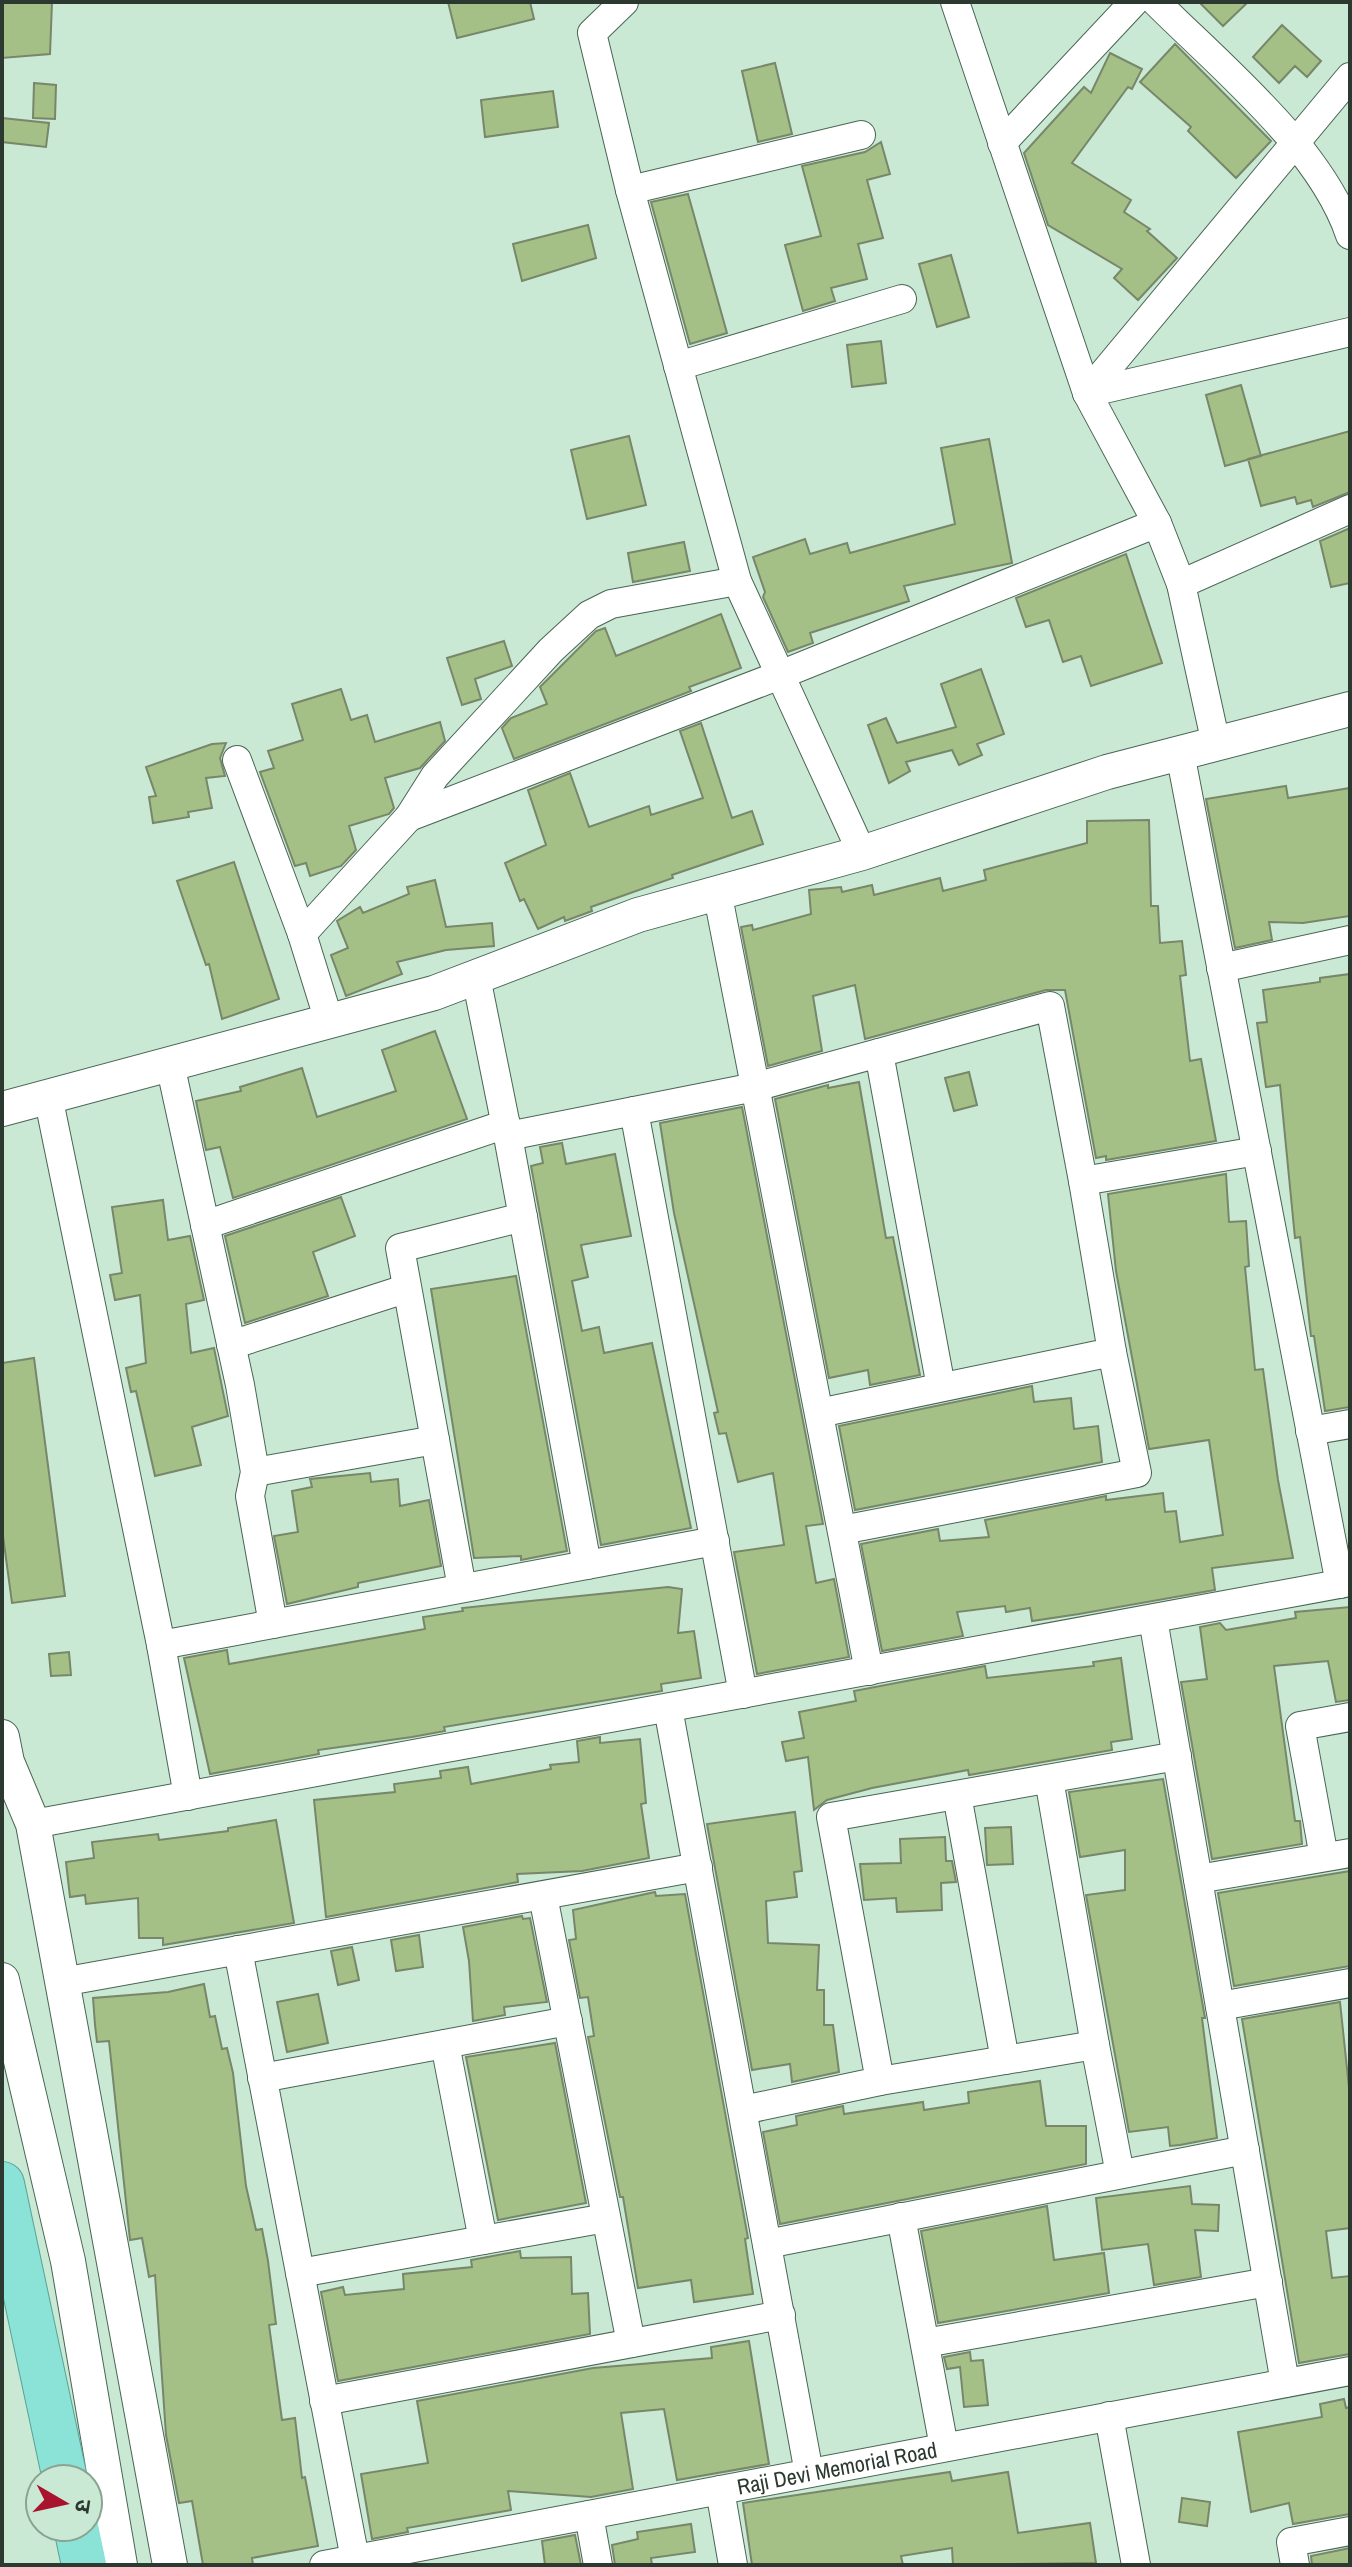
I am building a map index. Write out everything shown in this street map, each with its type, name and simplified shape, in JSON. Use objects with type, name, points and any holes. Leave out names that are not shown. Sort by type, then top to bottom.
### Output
[{"type":"highway","points":[[2,2184],[62,2463]]},
{"type":"highway","points":[[79,2543],[84,2565]]},
{"type":"street","points":[[624,2],[592,33],[630,190],[737,581],[862,853]]},
{"type":"street","points":[[955,2],[1087,393],[1157,523],[1181,584],[1216,744]]},
{"type":"street","points":[[1002,143],[1134,2]]},
{"type":"street","points":[[1156,2],[1295,143],[1340,205],[1350,235]]},
{"type":"street","points":[[1087,393],[1350,77]]},
{"type":"street","points":[[630,190],[861,135]]},
{"type":"street","points":[[678,366],[902,299]]},
{"type":"street","points":[[1087,393],[1350,332]]},
{"type":"street","points":[[1181,584],[1350,509]]},
{"type":"street","points":[[409,817],[780,675],[1157,523]]},
{"type":"street","points":[[302,934],[409,817],[435,776],[551,650],[589,615],[611,604],[737,581]]},
{"type":"street","points":[[2,1109],[434,993],[638,915],[862,853],[1107,772],[1350,709]]},
{"type":"street","points":[[33,1824],[1345,1583],[1310,1431],[1180,753]]},
{"type":"street","points":[[237,760],[302,934],[329,1021]]},
{"type":"street","points":[[717,891],[869,1671]]},
{"type":"street","points":[[1221,968],[1350,940]]},
{"type":"street","points":[[476,977],[587,1565]]},
{"type":"street","points":[[205,1225],[507,1130],[634,1111],[755,1087],[1050,1006],[1112,1352],[1137,1473],[842,1530]]},
{"type":"street","points":[[879,1053],[941,1387]]},
{"type":"street","points":[[170,1064],[231,1345],[255,1472],[250,1496],[273,1624]]},
{"type":"street","points":[[48,1096],[161,1645],[188,1796]]},
{"type":"street","points":[[634,1111],[743,1694]]},
{"type":"street","points":[[1083,1181],[1257,1151]]},
{"type":"street","points":[[462,1588],[405,1289],[400,1248],[523,1217]]},
{"type":"street","points":[[231,1345],[405,1289]]},
{"type":"street","points":[[819,1413],[1112,1352]]},
{"type":"street","points":[[1310,1431],[1350,1424]]},
{"type":"street","points":[[255,1472],[435,1440]]},
{"type":"street","points":[[161,1645],[715,1541]]},
{"type":"street","points":[[1153,1619],[1285,2383]]},
{"type":"street","points":[[668,1708],[809,2473]]},
{"type":"street","points":[[1198,1879],[1337,1855],[1300,1726],[1350,1717]]},
{"type":"street","points":[[2,1737],[7,1762],[33,1824],[170,2565]]},
{"type":"street","points":[[880,2081],[831,1817],[1177,1756]]},
{"type":"street","points":[[1049,1779],[1120,2174]]},
{"type":"street","points":[[957,1795],[1005,2060]]},
{"type":"street","points":[[62,1982],[698,1867]]},
{"type":"street","points":[[543,1896],[631,2343]]},
{"type":"street","points":[[238,1950],[355,2559]]},
{"type":"street","points":[[2,1980],[68,2261],[120,2565]]},
{"type":"street","points":[[1220,2006],[1348,1992]]},
{"type":"street","points":[[262,2078],[568,2021]]},
{"type":"street","points":[[445,2044],[483,2240]]},
{"type":"street","points":[[743,2110],[880,2081],[1095,2045]]},
{"type":"street","points":[[767,2244],[1245,2150]]},
{"type":"street","points":[[901,2217],[944,2447]]},
{"type":"street","points":[[300,2273],[606,2218]]},
{"type":"street","points":[[925,2343],[1268,2282]]},
{"type":"street","points":[[324,2401],[781,2315]]},
{"type":"street","name":"Raji Devi Memorial Road","points":[[324,2565],[1350,2371]]},
{"type":"street","points":[[1109,2416],[1136,2565]]},
{"type":"street","points":[[720,2490],[733,2565]]},
{"type":"street","points":[[589,2515],[598,2565]]},
{"type":"street","points":[[1295,2565],[1291,2542],[1350,2531]]},
{"type":"building","points":[[2,2],[52,2],[50,54],[2,58]]},
{"type":"building","points":[[448,2],[530,2],[534,19],[457,38]]},
{"type":"building","points":[[1199,2],[1248,2],[1223,26]]},
{"type":"building","points":[[1282,25],[1321,61],[1307,77],[1295,66],[1279,83],[1253,57]]},
{"type":"building","points":[[1175,44],[1271,141],[1236,178],[1188,131],[1191,127],[1140,82]]},
{"type":"building","points":[[1110,53],[1142,69],[1132,89],[1128,87],[1072,163],[1131,200],[1124,212],[1150,229],[1147,231],[1177,258],[1138,300],[1114,278],[1122,269],[1048,225],[1024,153],[1084,87],[1091,93]]},
{"type":"building","points":[[775,63],[792,134],[758,142],[742,71]]},
{"type":"building","points":[[34,83],[56,85],[55,119],[33,118]]},
{"type":"building","points":[[553,91],[558,127],[485,137],[481,100]]},
{"type":"building","points":[[2,118],[49,123],[46,147],[2,142]]},
{"type":"building","points":[[881,142],[890,174],[867,180],[883,238],[858,244],[867,279],[831,288],[835,301],[803,311],[785,245],[821,236],[802,166],[865,152]]},
{"type":"building","points":[[688,194],[727,333],[690,344],[651,202]]},
{"type":"building","points":[[588,225],[596,258],[522,281],[513,244]]},
{"type":"building","points":[[951,255],[969,317],[937,327],[919,264]]},
{"type":"building","points":[[881,341],[886,383],[852,387],[847,345]]},
{"type":"building","points":[[1241,385],[1261,456],[1225,466],[1206,395]]},
{"type":"building","points":[[1350,431],[1350,492],[1313,507],[1311,500],[1297,504],[1295,497],[1261,506],[1248,459]]},
{"type":"building","points":[[629,436],[646,505],[587,519],[571,450]]},
{"type":"building","points":[[989,439],[1012,563],[904,586],[909,601],[810,633],[813,643],[788,652],[763,597],[765,592],[753,557],[805,539],[810,554],[847,543],[850,553],[955,524],[941,448]]},
{"type":"building","points":[[1350,528],[1350,583],[1331,587],[1320,541]]},
{"type":"building","points":[[684,542],[690,571],[633,582],[628,553]]},
{"type":"building","points":[[1126,554],[1162,663],[1091,686],[1081,656],[1063,662],[1049,620],[1026,627],[1016,598]]},
{"type":"building","points":[[721,614],[741,668],[689,687],[691,691],[514,759],[502,728],[511,718],[547,704],[540,687],[596,631],[605,628],[616,656]]},
{"type":"building","points":[[504,641],[512,666],[475,679],[481,699],[462,705],[447,658]]},
{"type":"building","points":[[981,669],[1004,734],[977,744],[982,755],[959,765],[952,750],[906,762],[910,771],[889,783],[868,725],[886,718],[897,743],[956,727],[941,684]]},
{"type":"building","points":[[341,689],[351,720],[367,715],[375,742],[440,722],[445,741],[420,768],[385,778],[394,808],[389,814],[349,826],[356,850],[341,866],[310,876],[306,863],[295,866],[260,772],[274,768],[268,751],[303,740],[292,704]]},
{"type":"building","points":[[701,723],[732,818],[752,811],[763,844],[672,875],[673,878],[591,907],[592,911],[565,921],[564,917],[538,929],[524,899],[520,901],[505,863],[546,845],[528,790],[570,773],[589,827],[649,806],[651,815],[703,798],[680,731]]},
{"type":"building","points":[[226,743],[220,758],[225,776],[206,778],[212,808],[188,812],[189,817],[153,823],[149,797],[156,796],[146,767],[212,744]]},
{"type":"building","points":[[1286,786],[1288,798],[1350,788],[1350,916],[1303,923],[1269,922],[1272,940],[1235,948],[1206,799]]},
{"type":"building","points":[[1149,820],[1151,906],[1158,906],[1160,943],[1182,941],[1186,975],[1180,976],[1190,1061],[1201,1059],[1216,1141],[1106,1160],[1106,1156],[1096,1158],[1065,990],[1046,990],[865,1039],[855,985],[813,996],[822,1051],[768,1066],[741,927],[752,925],[753,930],[811,914],[809,890],[841,887],[842,892],[872,885],[874,895],[940,878],[943,891],[986,880],[984,870],[1087,843],[1087,821]]},
{"type":"building","points":[[234,862],[279,999],[222,1019],[209,964],[206,965],[177,881]]},
{"type":"building","points":[[435,880],[446,927],[492,923],[494,946],[446,950],[397,962],[402,974],[346,996],[331,955],[348,948],[337,921],[360,907],[363,913],[409,894],[407,887]]},
{"type":"building","points":[[1350,974],[1350,1407],[1325,1411],[1314,1336],[1311,1336],[1300,1237],[1295,1238],[1280,1085],[1266,1087],[1257,1023],[1267,1022],[1263,990],[1320,982],[1320,978]]},
{"type":"building","points":[[435,1031],[467,1119],[233,1198],[220,1147],[206,1150],[196,1101],[241,1091],[240,1087],[302,1068],[317,1117],[396,1091],[382,1050]]},
{"type":"building","points":[[969,1072],[977,1105],[954,1111],[945,1078]]},
{"type":"building","points":[[859,1082],[886,1238],[893,1237],[920,1375],[870,1385],[868,1370],[829,1378],[775,1099],[828,1085],[828,1088]]},
{"type":"building","points":[[742,1107],[823,1524],[806,1526],[816,1583],[834,1579],[849,1657],[757,1674],[734,1552],[784,1545],[773,1473],[738,1482],[726,1433],[719,1434],[714,1413],[718,1412],[674,1213],[660,1123]]},
{"type":"building","points":[[562,1143],[566,1164],[615,1154],[631,1236],[581,1245],[588,1277],[572,1281],[582,1331],[599,1327],[604,1353],[652,1343],[691,1528],[601,1545],[531,1166],[543,1163],[540,1147]]},
{"type":"building","points":[[1226,1174],[1229,1222],[1246,1221],[1249,1266],[1245,1267],[1255,1370],[1263,1369],[1278,1480],[1293,1558],[1212,1568],[1215,1590],[1079,1614],[1032,1621],[1030,1608],[1006,1612],[1005,1606],[957,1612],[963,1636],[882,1651],[861,1544],[938,1529],[940,1541],[989,1537],[985,1520],[1106,1496],[1106,1500],[1163,1493],[1165,1512],[1176,1511],[1180,1542],[1223,1535],[1209,1440],[1149,1449],[1116,1271],[1108,1194]]},
{"type":"building","points":[[341,1197],[355,1236],[313,1252],[328,1296],[245,1323],[225,1236]]},
{"type":"building","points":[[163,1200],[168,1240],[190,1236],[204,1300],[186,1304],[191,1353],[214,1348],[228,1416],[192,1427],[201,1465],[155,1476],[136,1391],[131,1392],[126,1368],[146,1363],[140,1295],[115,1300],[110,1275],[122,1273],[112,1207]]},
{"type":"building","points":[[516,1276],[567,1551],[521,1560],[521,1556],[474,1558],[431,1289]]},
{"type":"building","points":[[34,1358],[65,1596],[12,1603],[2,1529],[2,1363]]},
{"type":"building","points":[[1032,1386],[1034,1402],[1071,1398],[1074,1429],[1098,1426],[1102,1462],[855,1510],[839,1426]]},
{"type":"building","points":[[370,1473],[371,1482],[398,1479],[400,1506],[429,1500],[441,1566],[358,1583],[358,1587],[287,1604],[274,1536],[298,1532],[292,1491],[312,1487],[310,1479]]},
{"type":"building","points":[[668,1587],[682,1589],[678,1633],[694,1631],[701,1678],[661,1684],[662,1691],[444,1727],[445,1731],[412,1737],[318,1750],[319,1754],[210,1774],[184,1658],[227,1650],[229,1664],[425,1629],[423,1617],[463,1611],[462,1608]]},
{"type":"building","points":[[1350,1607],[1350,1700],[1336,1702],[1328,1661],[1274,1666],[1295,1821],[1300,1821],[1302,1844],[1212,1859],[1181,1682],[1207,1679],[1200,1627],[1220,1623],[1226,1630],[1296,1618],[1295,1612]]},
{"type":"building","points":[[69,1652],[71,1675],[51,1676],[49,1654]]},
{"type":"building","points":[[1121,1658],[1132,1739],[1111,1742],[1112,1750],[969,1775],[968,1770],[872,1788],[827,1800],[814,1810],[808,1757],[786,1761],[782,1742],[804,1738],[799,1712],[856,1701],[854,1691],[985,1666],[987,1678],[1094,1666],[1093,1662]]},
{"type":"building","points":[[600,1737],[600,1743],[640,1739],[646,1803],[641,1804],[649,1858],[582,1871],[517,1874],[518,1882],[326,1917],[314,1800],[395,1792],[394,1784],[441,1778],[440,1771],[468,1767],[471,1784],[551,1769],[550,1765],[579,1762],[577,1741]]},
{"type":"building","points":[[1163,1779],[1205,2018],[1202,2018],[1217,2138],[1170,2146],[1168,2127],[1129,2132],[1086,1895],[1125,1890],[1125,1850],[1080,1857],[1069,1792]]},
{"type":"building","points":[[795,1812],[802,1871],[794,1872],[797,1897],[766,1901],[768,1943],[819,1945],[817,1990],[824,1990],[824,2025],[833,2025],[839,2072],[792,2082],[790,2064],[752,2070],[707,1824]]},
{"type":"building","points":[[276,1820],[294,1923],[163,1945],[163,1938],[139,1938],[138,1898],[86,1904],[85,1895],[70,1897],[66,1862],[94,1858],[92,1842],[158,1834],[159,1840],[228,1831],[228,1828]]},
{"type":"building","points":[[1011,1827],[1013,1864],[987,1865],[985,1828]]},
{"type":"building","points":[[945,1837],[946,1861],[952,1861],[956,1882],[941,1883],[942,1910],[897,1912],[896,1898],[864,1900],[860,1864],[901,1863],[900,1839]]},
{"type":"building","points":[[1350,1871],[1350,1966],[1234,1986],[1218,1893]]},
{"type":"building","points":[[655,1892],[656,1896],[685,1894],[748,2238],[745,2239],[753,2294],[694,2302],[691,2280],[638,2288],[623,2197],[620,2197],[588,2037],[594,2036],[588,1997],[580,1998],[569,1940],[576,1939],[573,1910]]},
{"type":"building","points":[[522,1916],[523,1919],[530,1918],[547,2002],[504,2007],[505,2015],[473,2021],[463,1927]]},
{"type":"building","points":[[419,1935],[423,1967],[396,1971],[391,1940]]},
{"type":"building","points":[[352,1947],[359,1980],[338,1985],[331,1951]]},
{"type":"building","points":[[204,1984],[210,2017],[215,2016],[222,2049],[227,2048],[233,2073],[246,2186],[256,2230],[262,2229],[268,2261],[276,2324],[269,2325],[282,2420],[295,2418],[302,2478],[305,2477],[318,2546],[252,2558],[253,2565],[203,2565],[192,2501],[179,2503],[166,2435],[155,2275],[149,2277],[142,2238],[130,2240],[109,2041],[97,2042],[95,2025],[93,1998],[168,1992]]},
{"type":"building","points":[[318,1994],[328,2043],[287,2052],[277,2002]]},
{"type":"building","points":[[1340,2002],[1350,2097],[1350,2228],[1326,2231],[1332,2278],[1350,2276],[1350,2354],[1299,2363],[1242,2019]]},
{"type":"building","points":[[555,2043],[586,2203],[498,2220],[466,2057]]},
{"type":"building","points":[[1040,2081],[1046,2126],[1086,2126],[1086,2164],[780,2224],[763,2132],[797,2125],[796,2116],[843,2106],[844,2114],[923,2102],[924,2110],[969,2103],[968,2092]]},
{"type":"building","points":[[1190,2186],[1192,2204],[1219,2205],[1218,2231],[1195,2230],[1201,2277],[1154,2285],[1148,2244],[1102,2250],[1096,2198]]},
{"type":"building","points":[[1047,2206],[1054,2260],[1104,2253],[1109,2293],[938,2323],[921,2231]]},
{"type":"building","points":[[520,2251],[521,2258],[571,2257],[572,2294],[588,2293],[590,2334],[338,2381],[321,2292],[343,2287],[345,2295],[404,2289],[403,2274],[472,2267],[471,2260]]},
{"type":"building","points":[[749,2341],[769,2464],[677,2480],[664,2409],[621,2413],[633,2489],[591,2497],[508,2491],[511,2510],[407,2528],[408,2532],[372,2539],[361,2474],[428,2463],[417,2401],[593,2368],[712,2358],[711,2347]]},
{"type":"building","points":[[970,2352],[971,2361],[983,2360],[988,2405],[964,2407],[960,2367],[947,2369],[944,2357]]},
{"type":"building","points":[[1344,2399],[1346,2408],[1350,2407],[1350,2514],[1293,2524],[1289,2503],[1251,2512],[1238,2432],[1322,2417],[1320,2404]]},
{"type":"building","points":[[950,2472],[952,2481],[1008,2472],[1018,2533],[1090,2523],[1096,2563],[953,2565],[952,2548],[901,2556],[903,2565],[752,2565],[743,2503]]},
{"type":"building","points":[[1182,2498],[1210,2502],[1207,2526],[1179,2522]]},
{"type":"building","points":[[691,2524],[695,2552],[651,2558],[652,2565],[615,2565],[612,2545],[638,2539],[637,2532]]},
{"type":"building","points":[[575,2535],[581,2565],[545,2565],[542,2541]]},
{"type":"building","points":[[1350,2548],[1350,2565],[1312,2565],[1311,2556]]}]
